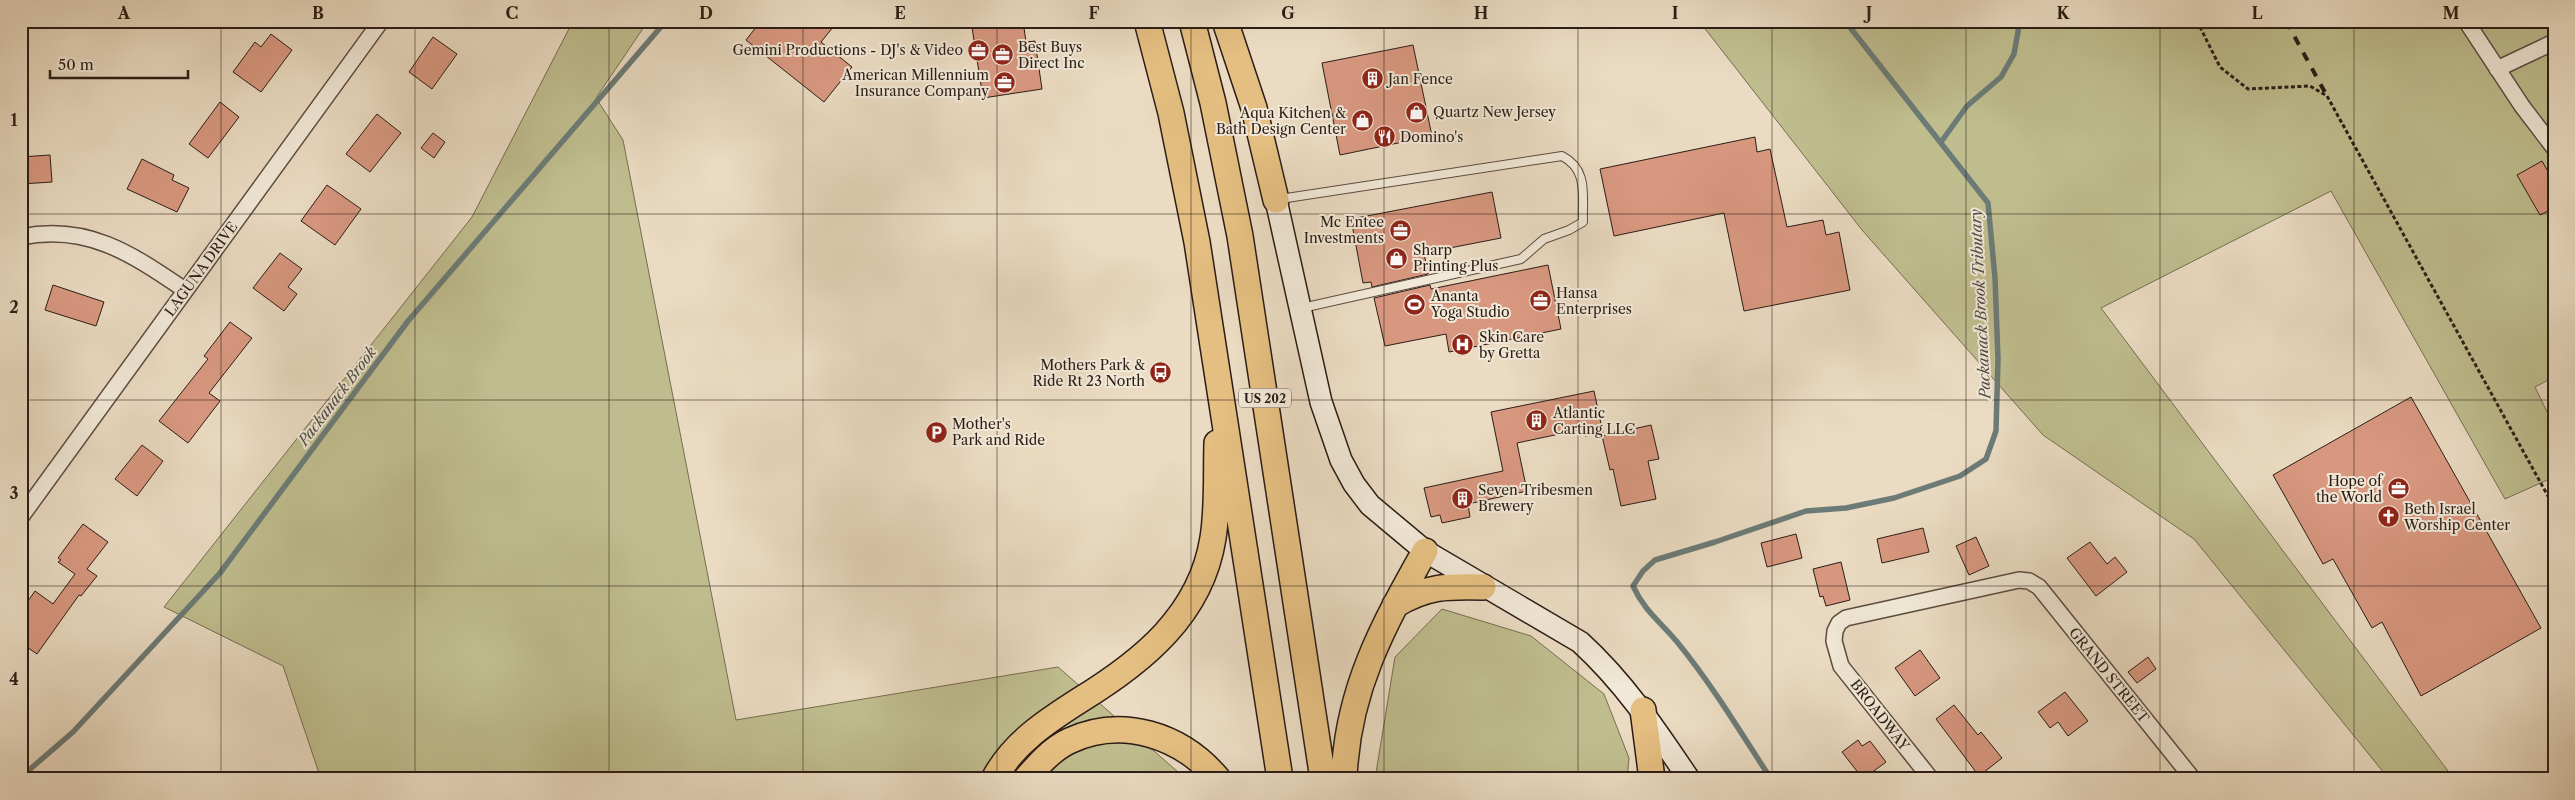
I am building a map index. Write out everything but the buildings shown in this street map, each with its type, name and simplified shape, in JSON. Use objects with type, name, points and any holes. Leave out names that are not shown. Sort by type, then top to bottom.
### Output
[{"type":"highway","name":"US 202","points":[[1147,21],[1185,176],[1219,376],[1280,779]]},
{"type":"highway","name":"US 202","points":[[1192,21],[1213,103],[1240,236],[1323,779]]},
{"type":"highway","points":[[1225,21],[1254,108],[1276,200]]},
{"type":"highway","points":[[994,779],[1009,756],[1038,728],[1118,675],[1154,647],[1168,633],[1191,600],[1208,562],[1213,538],[1219,376]]},
{"type":"highway","points":[[1344,779],[1353,710],[1368,659],[1395,604],[1425,551]]},
{"type":"highway","points":[[1395,604],[1415,593],[1446,586],[1483,587]]},
{"type":"highway","points":[[1643,710],[1652,779]]},
{"type":"highway","points":[[1026,779],[1042,760],[1068,741],[1096,731],[1115,728],[1152,734],[1170,741],[1185,750],[1218,779]]},
{"type":"main road","points":[[1276,200],[1321,402],[1341,460],[1354,484],[1370,504],[1425,551],[1483,587],[1580,642],[1600,660],[1643,710],[1690,779]]},
{"type":"street","name":"LAGUNA DRIVE","points":[[21,517],[381,21]]},
{"type":"street","points":[[2466,21],[2497,69],[2554,148]]},
{"type":"street","points":[[2497,69],[2554,42]]},
{"type":"street","points":[[21,237],[53,233],[79,235],[106,242],[131,254],[185,290]]},
{"type":"street","name":"BROADWAY","points":[[1931,779],[1842,666],[1836,648],[1835,631],[1839,623],[1846,618],[2019,580]]},
{"type":"street","name":"GRAND STREET","points":[[2019,580],[2030,581],[2039,586],[2193,779]]},
{"type":"lane","points":[[1276,200],[1562,156],[1575,163],[1581,174],[1583,222],[1569,230],[1544,239],[1521,260],[1300,308]]},
{"type":"path","points":[[2196,21],[2220,67],[2248,88],[2310,86],[2327,96],[2554,506]]},
{"type":"shaded area","points":[[573,21],[648,21],[596,98],[623,140],[736,720],[1058,667],[1186,779],[321,779],[283,666],[164,607],[472,217]]},
{"type":"shaded area","points":[[1699,21],[2554,21],[2554,377],[2535,387],[2554,426],[2554,477],[2505,499],[2331,191],[2101,308],[2454,779],[2389,779],[2194,539],[2043,435],[1862,230]]},
{"type":"shaded area","points":[[1442,609],[1531,636],[1604,694],[1629,758],[1627,779],[1375,779],[1395,657]]},
{"type":"waterway","name":"Packanack Brook","points":[[21,777],[73,732],[220,573],[408,321],[666,21]]},
{"type":"waterway","name":"Packanack Brook Tributary","points":[[1771,779],[1703,676],[1678,643],[1648,610],[1633,586],[1643,571],[1655,560],[1806,511],[1846,508],[1894,498],[1960,476],[1986,459],[1996,431],[1998,359],[1995,278],[1988,203],[1845,21]]},
{"type":"waterway","name":"Packanack Brook Tributary","points":[[1941,142],[1967,106],[2001,77],[2014,54],[2019,26],[2025,21]]},
{"type":"railway","points":[[2286,21],[2327,96]]},
{"type":"place","name":"Gemini Productions - DJ's & Video","points":[[979,50]]},
{"type":"place","name":"Best Buys Direct Inc","points":[[1002,55]]},
{"type":"place","name":"Jan Fence","points":[[1372,79]]},
{"type":"place","name":"American Millennium Insurance Company","points":[[1005,83]]},
{"type":"place","name":"Quartz New Jersey","points":[[1417,112]]},
{"type":"place","name":"Aqua Kitchen & Bath Design Center","points":[[1362,121]]},
{"type":"place","name":"Domino's","points":[[1384,137]]},
{"type":"place","name":"Mc Entee Investments","points":[[1400,230]]},
{"type":"place","name":"Sharp Printing Plus","points":[[1397,258]]},
{"type":"place","name":"Hansa Enterprises","points":[[1540,301]]},
{"type":"place","name":"Ananta Yoga Studio","points":[[1415,304]]},
{"type":"place","name":"Skin Care by Gretta","points":[[1463,345]]},
{"type":"place","name":"Mothers Park & Ride Rt 23 North","points":[[1161,373]]},
{"type":"place","name":"Atlantic Carting LLC","points":[[1537,421]]},
{"type":"place","name":"Mother's Park and Ride","points":[[936,432]]},
{"type":"place","name":"Hope of the World","points":[[2398,489]]},
{"type":"place","name":"Seven Tribesmen Brewery","points":[[1462,498]]},
{"type":"place","name":"Beth Israel Worship Center","points":[[2388,517]]}]
